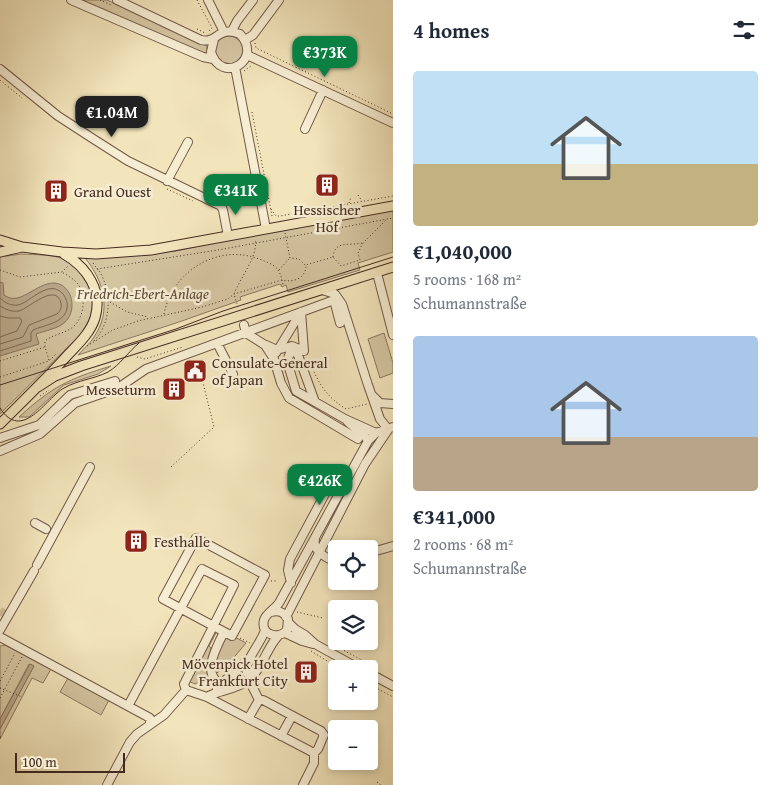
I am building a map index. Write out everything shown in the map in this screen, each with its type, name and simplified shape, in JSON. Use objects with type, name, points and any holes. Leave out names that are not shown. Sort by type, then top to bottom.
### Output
[{"type":"main road","points":[[0,240],[22,247],[62,252],[124,253],[151,250],[393,206]]},
{"type":"main road","points":[[0,252],[22,247]]},
{"type":"main road","points":[[0,424],[38,387],[85,336],[95,318],[96,295],[92,280],[81,265],[62,252]]},
{"type":"main road","points":[[38,387],[55,376],[81,366],[393,268]]},
{"type":"street","points":[[71,0],[212,59],[222,67],[235,67],[244,61],[247,55],[247,45],[240,34],[232,31],[224,32],[214,39],[201,40],[117,0]]},
{"type":"street","points":[[208,0],[224,32]]},
{"type":"street","points":[[232,31],[253,0]]},
{"type":"street","points":[[245,40],[253,34],[280,0]]},
{"type":"street","points":[[212,59],[210,48],[214,39]]},
{"type":"street","points":[[247,55],[393,123]]},
{"type":"street","points":[[235,67],[266,229]]},
{"type":"street","points":[[0,69],[52,111],[128,161],[220,206],[223,210],[228,236]]},
{"type":"street","points":[[304,128],[323,90]]},
{"type":"street","points":[[167,181],[188,142]]},
{"type":"street","points":[[377,273],[393,335]]},
{"type":"street","points":[[322,290],[335,294],[342,304],[380,419],[390,428]]},
{"type":"street","points":[[0,451],[40,434],[75,403],[118,388],[146,369],[217,343],[245,329],[334,300],[340,323]]},
{"type":"street","points":[[271,346],[301,312]]},
{"type":"street","points":[[301,312],[302,354],[315,402]]},
{"type":"street","points":[[245,329],[271,346],[292,346],[302,354]]},
{"type":"street","points":[[217,343],[233,374]]},
{"type":"street","points":[[271,346],[281,382],[289,398],[358,439]]},
{"type":"street","points":[[271,346],[274,360]]},
{"type":"street","points":[[302,354],[290,353],[287,361],[296,391],[376,434]]},
{"type":"street","points":[[0,438],[38,425],[70,395],[115,381]]},
{"type":"street","points":[[372,395],[380,403],[393,404]]},
{"type":"street","points":[[346,419],[352,427],[365,436],[368,442]]},
{"type":"street","points":[[315,644],[281,634],[271,635],[265,630],[263,622],[276,607],[291,583],[368,442],[376,434],[390,428]]},
{"type":"street","points":[[210,695],[251,678],[281,634],[365,464],[390,428]]},
{"type":"street","points":[[0,432],[12,433]]},
{"type":"street","points":[[0,630],[6,615],[70,510],[90,467]]},
{"type":"street","points":[[291,583],[288,570],[290,559],[326,492],[335,484],[351,491]]},
{"type":"street","points":[[35,523],[46,529]]},
{"type":"street","points":[[316,537],[315,546],[320,553],[328,556]]},
{"type":"street","points":[[196,538],[264,575],[232,636],[214,626],[163,599],[196,538]]},
{"type":"street","points":[[378,549],[393,544]]},
{"type":"street","points":[[128,706],[202,569],[234,585],[184,684],[186,690]]},
{"type":"street","points":[[271,612],[279,611],[295,629],[315,644],[344,660]]},
{"type":"street","points":[[210,695],[238,671],[250,657],[258,646],[265,630]]},
{"type":"street","points":[[224,632],[211,662],[213,678],[220,685],[230,688]]},
{"type":"street","points":[[0,637],[150,718],[150,724]]},
{"type":"street","points":[[248,719],[258,700],[251,678],[246,670],[250,657]]},
{"type":"street","points":[[378,678],[393,686]]},
{"type":"street","points":[[186,690],[210,695],[248,719],[314,753]]},
{"type":"street","points":[[107,785],[130,742],[137,734],[164,715],[186,690]]},
{"type":"street","points":[[258,700],[263,700],[324,735],[318,750],[314,753],[314,763],[304,785]]},
{"type":"street","points":[[281,736],[292,716]]},
{"type":"path","points":[[197,0],[212,28],[207,33]]},
{"type":"path","points":[[256,48],[393,114]]},
{"type":"path","points":[[244,72],[253,65]]},
{"type":"path","points":[[252,111],[271,209],[276,216],[393,196]]},
{"type":"path","points":[[358,195],[362,198],[362,202]]},
{"type":"path","points":[[349,204],[351,197]]},
{"type":"path","points":[[355,198],[355,203]]},
{"type":"path","points":[[97,269],[218,250],[393,218]]},
{"type":"path","points":[[363,243],[354,245],[343,243],[338,245],[333,257],[335,262],[341,266],[360,260],[358,253],[363,243],[387,219]]},
{"type":"path","points":[[286,237],[290,258]]},
{"type":"path","points":[[237,303],[234,294],[256,243]]},
{"type":"path","points":[[218,250],[219,256]]},
{"type":"path","points":[[164,315],[171,293],[183,277],[200,263],[219,256],[236,254],[252,256],[273,265],[279,270],[283,285],[281,286]]},
{"type":"path","points":[[306,265],[333,257]]},
{"type":"path","points":[[290,258],[300,260],[306,265]]},
{"type":"path","points":[[279,270],[290,258]]},
{"type":"path","points":[[0,269],[20,277],[62,272],[67,266],[74,265]]},
{"type":"path","points":[[86,346],[90,346],[113,330],[148,318],[202,307],[228,299],[234,294],[282,280],[290,282],[297,280],[303,275],[306,265]]},
{"type":"path","points":[[49,361],[45,341],[75,325],[80,317],[83,306],[83,296],[78,284],[62,272]]},
{"type":"path","points":[[236,300],[240,298]]},
{"type":"path","points":[[109,301],[127,312],[148,318]]},
{"type":"path","points":[[0,361],[45,347]]},
{"type":"path","points":[[0,376],[49,361],[60,351]]},
{"type":"path","points":[[302,354],[331,399],[346,410],[368,403]]},
{"type":"path","points":[[135,357],[145,359]]},
{"type":"path","points":[[171,467],[214,427],[197,359]]},
{"type":"path","points":[[38,398],[54,386]]},
{"type":"path","points":[[297,612],[323,618]]},
{"type":"path","points":[[237,636],[250,644]]},
{"type":"path","points":[[0,681],[22,649]]},
{"type":"path","points":[[0,698],[22,649]]},
{"type":"path","points":[[343,650],[362,660]]},
{"type":"path","points":[[313,654],[328,662]]},
{"type":"path","points":[[0,688],[22,697]]},
{"type":"path","points":[[378,689],[393,697]]},
{"type":"path","points":[[377,782],[381,785]]},
{"type":"green space","points":[[82,0],[107,0],[207,46],[207,56]]},
{"type":"green space","points":[[229,36],[239,40],[243,50],[239,60],[229,64],[219,60],[215,50],[219,40]]},
{"type":"green space","name":"Friedrich-Ebert-Anlage","points":[[393,210],[393,252],[358,263],[360,270],[288,292],[286,285],[282,287],[280,284],[240,297],[241,300],[179,322],[78,355],[92,340],[100,327],[104,307],[101,286],[92,267],[85,258],[176,251]]},
{"type":"green space","points":[[21,254],[56,257],[74,264],[85,276],[91,292],[91,316],[79,336],[0,414],[0,257]]},
{"type":"green space","points":[[384,333],[393,363],[393,373],[380,378],[368,339]]},
{"type":"green space","points":[[111,366],[98,374],[64,385],[29,417],[19,417],[41,398],[61,385],[83,375]]},
{"type":"green space","points":[[216,627],[218,629],[209,646],[211,648],[207,665],[209,678],[195,684],[188,681]]},
{"type":"green space","points":[[227,633],[246,643],[225,668],[215,674],[216,658]]},
{"type":"green space","points":[[5,645],[51,669],[43,683],[32,678],[0,739],[0,729],[34,666],[29,664],[0,719],[0,646]]},
{"type":"green space","points":[[68,678],[109,700],[101,715],[60,692]]},
{"type":"water","points":[[0,282],[3,283],[4,295],[10,298],[22,296],[47,284],[54,283],[60,285],[66,288],[69,293],[72,306],[71,312],[64,323],[58,327],[36,334],[39,344],[0,356]]},
{"type":"water","points":[[30,664],[34,666],[0,729],[0,719]]},
{"type":"tunnel","points":[[0,611],[5,614]]},
{"type":"tram line","points":[[0,385],[393,257]]},
{"type":"tram line","points":[[0,408],[8,418],[17,421],[25,420],[34,415],[64,388],[108,372],[139,343]]},
{"type":"place","name":"Hessischer Hof","points":[[327,185]]},
{"type":"place","name":"Grand Ouest","points":[[56,191]]},
{"type":"place","name":"Consulate-General of Japan","points":[[195,371]]},
{"type":"place","name":"Messeturm","points":[[174,389]]},
{"type":"place","name":"Festhalle","points":[[136,541]]},
{"type":"place","name":"Mövenpick Hotel Frankfurt City","points":[[306,672]]}]
